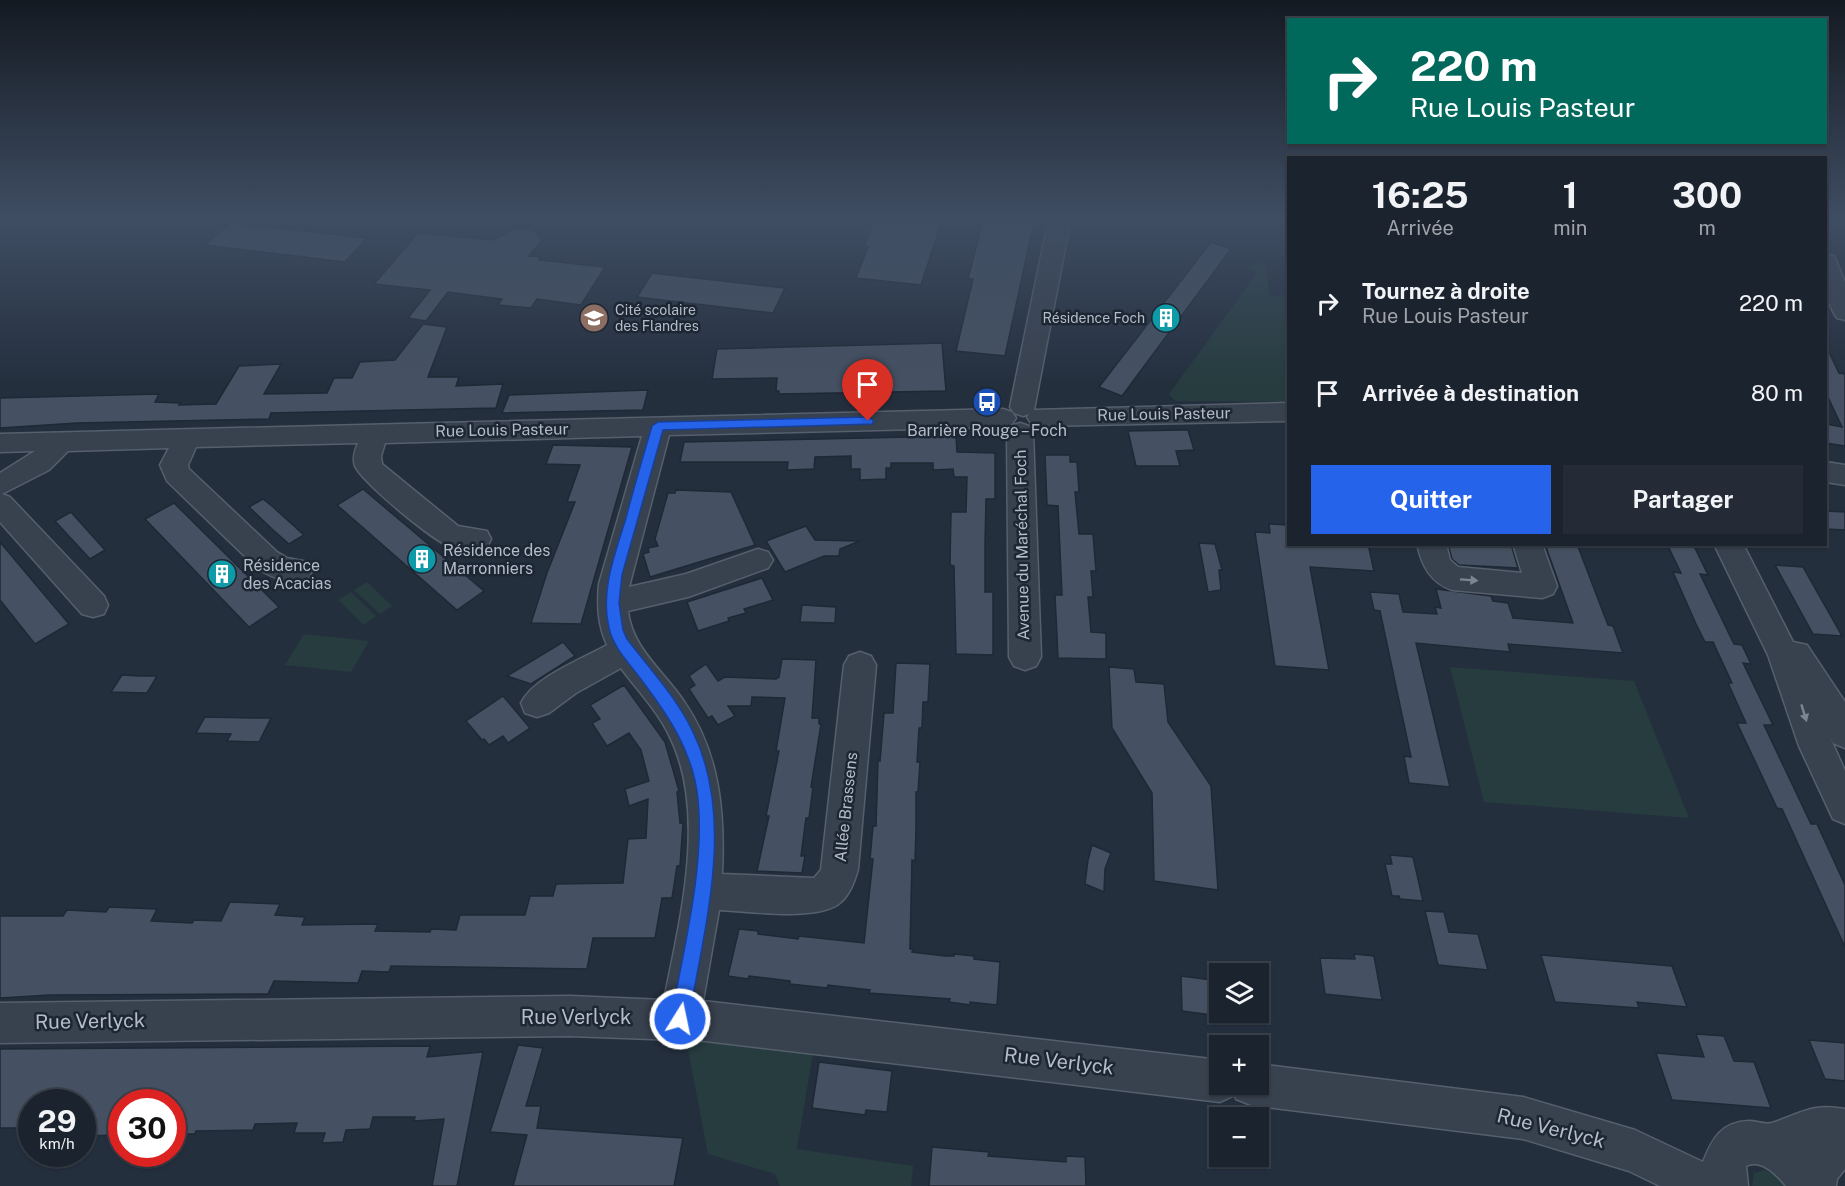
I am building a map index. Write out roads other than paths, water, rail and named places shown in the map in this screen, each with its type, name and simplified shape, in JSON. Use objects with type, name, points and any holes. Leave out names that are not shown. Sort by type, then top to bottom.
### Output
[{"type":"street","name":"Avenue du Maréchal Foch","points":[[1025,657],[1021,418],[1049,272]]},
{"type":"street","points":[[1827,311],[1845,313],[1830,272]]},
{"type":"street","name":"Rue Louis Pasteur","points":[[0,443],[1287,412]]},
{"type":"street","points":[[658,426],[616,575],[612,603],[616,630],[626,650],[673,710],[687,734],[699,765],[708,817],[701,891],[680,1019]]},
{"type":"street","points":[[375,433],[366,457],[366,463],[371,470],[448,534],[465,540],[477,539]]},
{"type":"street","points":[[187,437],[174,465],[177,474],[273,566],[285,570],[298,570]]},
{"type":"street","points":[[0,485],[39,464],[62,441]]},
{"type":"street","points":[[1827,472],[1845,475]]},
{"type":"street","points":[[0,504],[93,605]]},
{"type":"street","points":[[1432,546],[1437,565],[1452,578],[1542,585],[1528,546]]},
{"type":"street","points":[[1729,546],[1767,619],[1792,675],[1816,746],[1845,808]]},
{"type":"street","points":[[612,603],[688,585],[758,561]]},
{"type":"street","points":[[1767,619],[1806,668],[1845,733]]},
{"type":"street","points":[[537,704],[566,683],[626,650]]},
{"type":"street","name":"Allée Brassens","points":[[701,891],[815,896],[826,891],[835,882],[840,869],[861,665]]},
{"type":"street","name":"Rue Verlyck","points":[[0,1023],[570,1016],[680,1019],[1209,1080]]},
{"type":"street","name":"Rue Verlyck","points":[[1269,1086],[1523,1118],[1719,1176]]},
{"type":"street","points":[[1719,1176],[1733,1147],[1744,1142],[1776,1144],[1811,1130],[1845,1130]]},
{"type":"street","points":[[1813,1186],[1820,1164],[1833,1151],[1845,1144]]},
{"type":"street","points":[[1766,1145],[1793,1161],[1813,1186]]},
{"type":"place","name":"Cité scolaire des Flandres","points":[[594,318]]},
{"type":"place","name":"Résidence Foch","points":[[1166,318]]},
{"type":"place","name":"Barrière Rouge – Foch","points":[[987,402]]},
{"type":"place","name":"Résidence des Marronniers","points":[[422,559]]},
{"type":"place","name":"Résidence des Acacias","points":[[222,574]]}]
